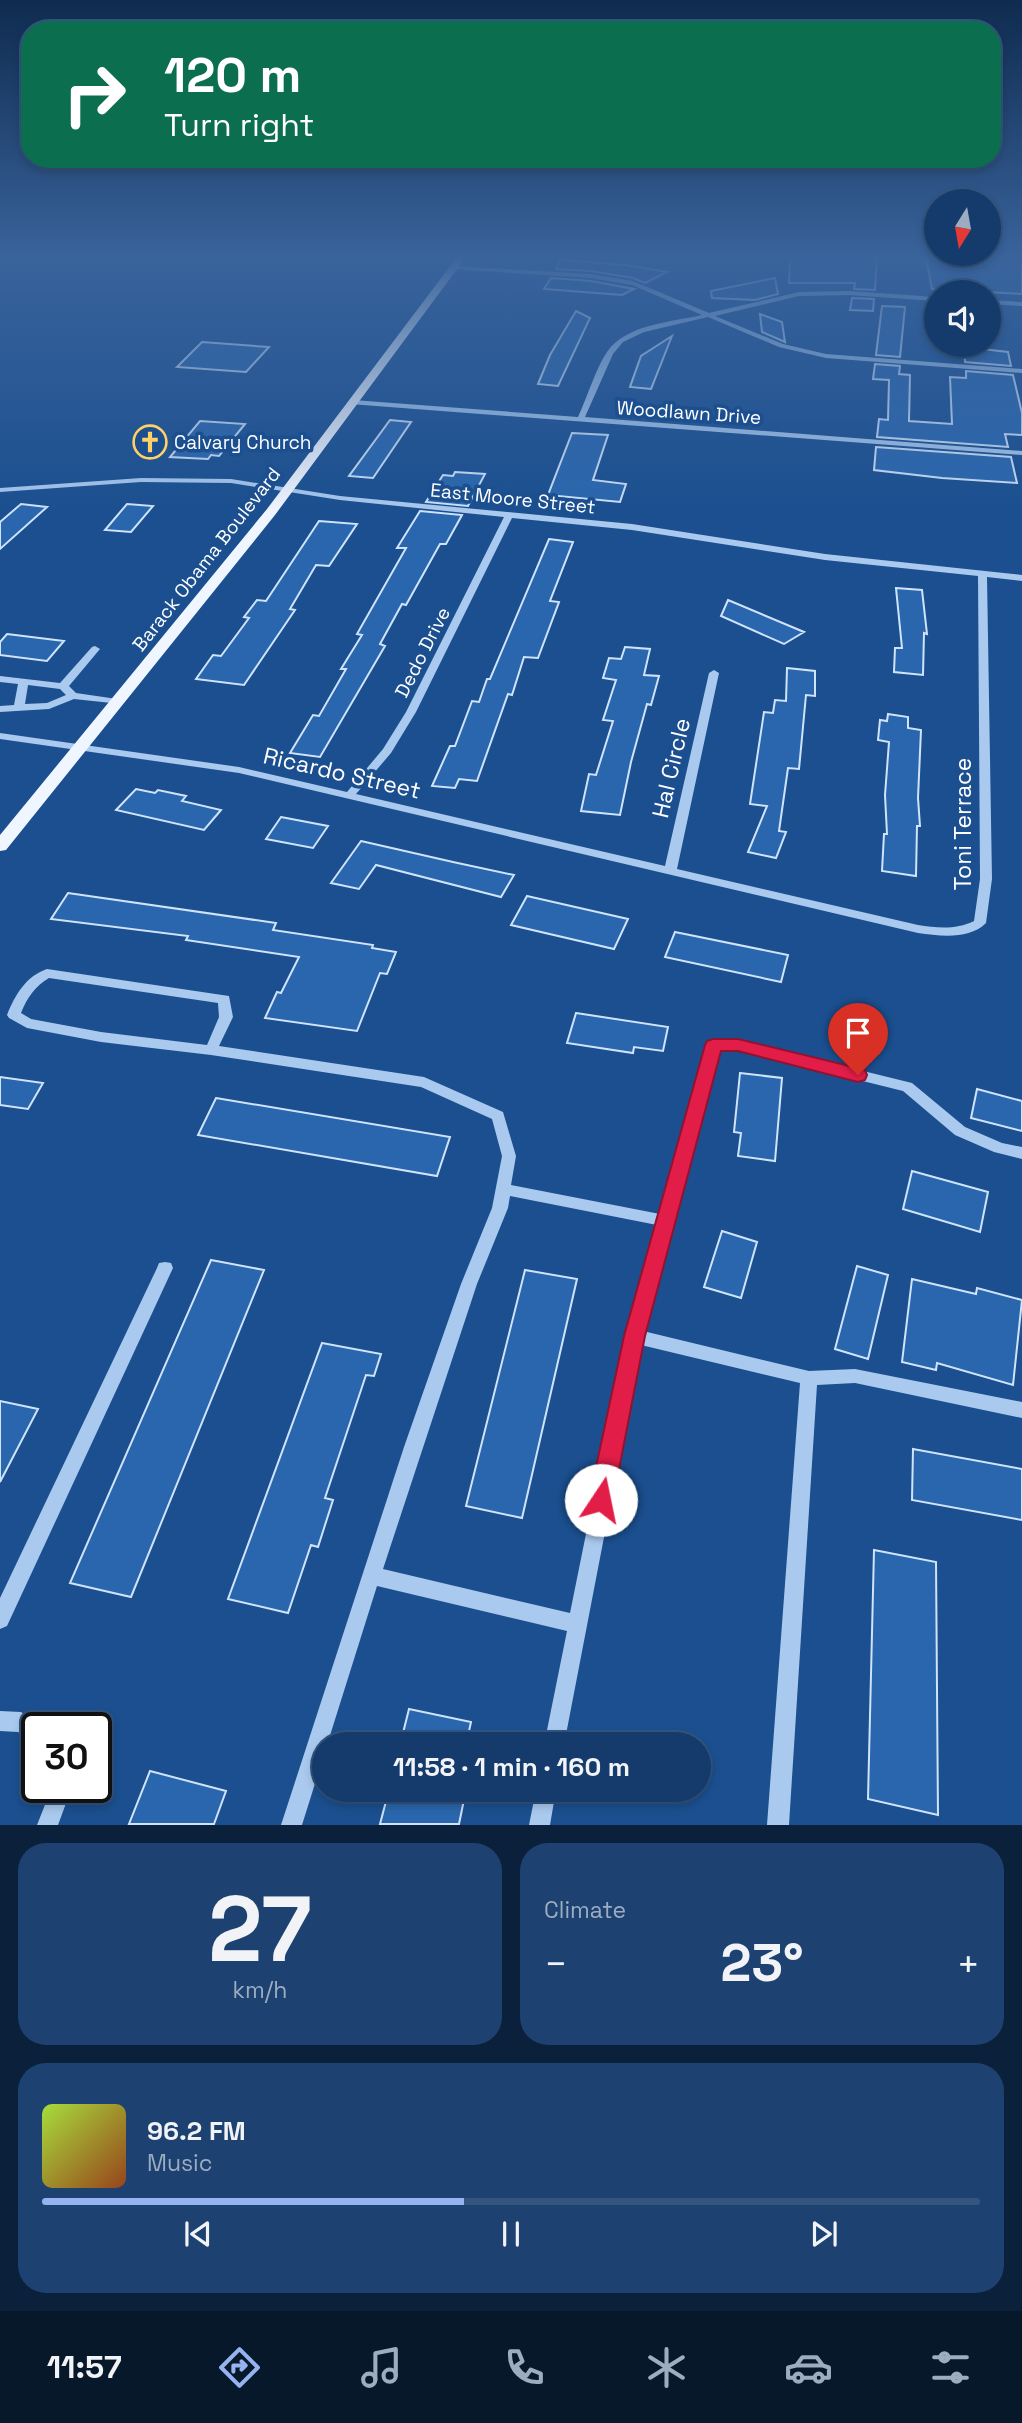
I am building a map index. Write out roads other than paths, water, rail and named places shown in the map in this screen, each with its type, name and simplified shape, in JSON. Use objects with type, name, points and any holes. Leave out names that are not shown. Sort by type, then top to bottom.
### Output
[{"type":"main road","name":"Barack Obama Boulevard","points":[[0,846],[287,489],[398,342]]},
{"type":"street","points":[[581,419],[610,353],[620,342]]},
{"type":"street","points":[[772,342],[811,353],[1022,370]]},
{"type":"street","name":"Woodlawn Drive","points":[[353,402],[1022,453]]},
{"type":"street","name":"East Moore Street","points":[[0,490],[170,479],[231,481],[340,498],[655,530],[825,557],[1022,578]]},
{"type":"street","points":[[0,500],[13,489]]},
{"type":"street","name":"Dedo Drive","points":[[349,796],[387,751],[411,712],[510,514]]},
{"type":"street","name":"Toni Terrace","points":[[670,872],[918,929],[940,932],[967,931],[980,923],[986,878],[982,573]]},
{"type":"street","points":[[63,686],[95,649]]},
{"type":"street","name":"Hal Circle","points":[[670,872],[714,673]]},
{"type":"street","points":[[0,678],[63,686],[73,696]]},
{"type":"street","points":[[19,708],[24,681]]},
{"type":"street","points":[[0,709],[49,706],[73,696],[117,702]]},
{"type":"street","name":"Ricardo Street","points":[[0,736],[239,770],[670,872]]},
{"type":"street","points":[[211,1050],[226,1017],[224,999],[47,973],[36,978],[24,993],[14,1015],[27,1023],[101,1037],[211,1050],[424,1082],[498,1116],[509,1157],[500,1208],[469,1284],[291,1825]]},
{"type":"street","points":[[556,1732],[635,1336],[713,1045],[738,1045],[906,1087],[960,1131],[1022,1153]]},
{"type":"street","points":[[504,1189],[666,1221]]},
{"type":"street","points":[[0,1619],[165,1268]]},
{"type":"street","points":[[635,1336],[809,1378],[855,1376],[1022,1410]]},
{"type":"street","points":[[778,1825],[809,1378]]},
{"type":"street","points":[[372,1576],[576,1624]]},
{"type":"street","points":[[0,1721],[21,1723]]},
{"type":"street","points":[[539,1825],[544,1802]]},
{"type":"street","points":[[47,1825],[56,1803]]},
{"type":"place","name":"Calvary Church","points":[[150,442]]}]
